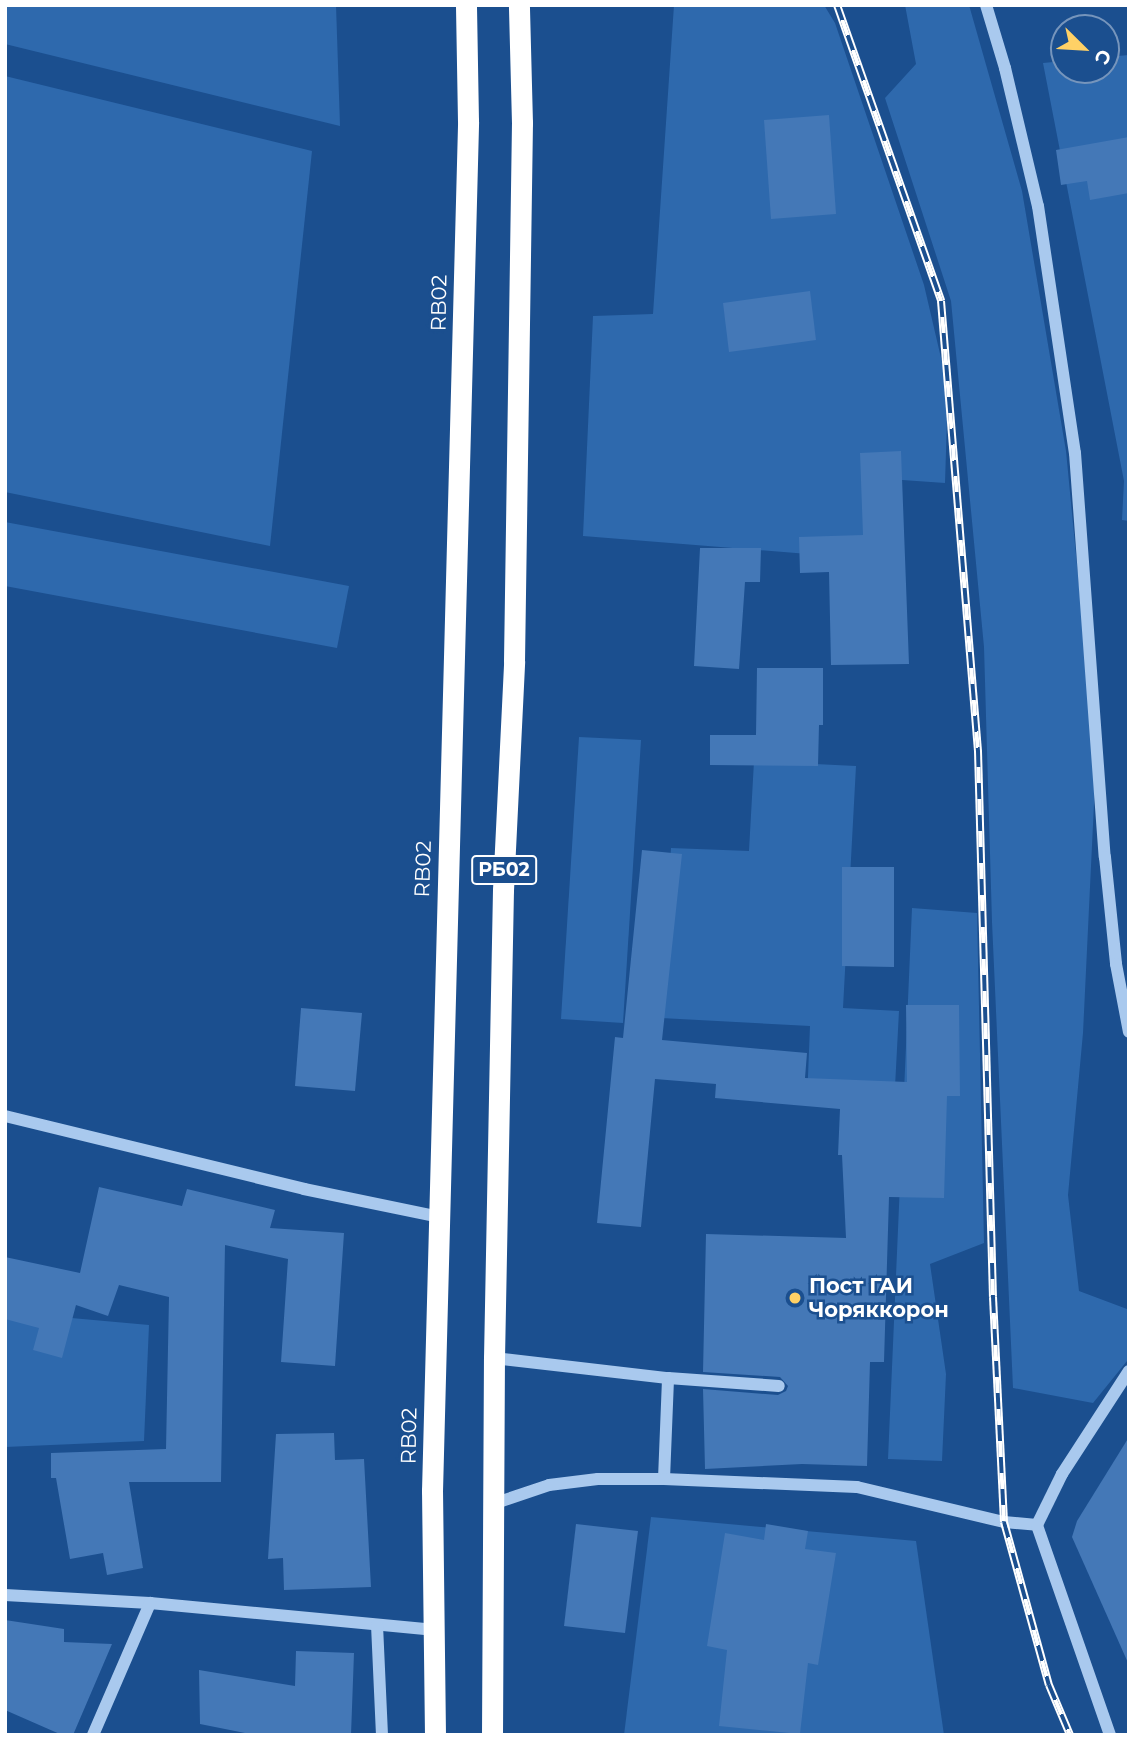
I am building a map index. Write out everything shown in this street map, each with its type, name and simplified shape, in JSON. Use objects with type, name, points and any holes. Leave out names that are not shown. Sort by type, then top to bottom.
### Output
[{"type":"highway","name":"RB02","points":[[435,1735],[432,1491],[467,149],[466,5]]},
{"type":"highway","name":"РБ02","points":[[492,1735],[494,1358],[503,890],[514,661],[522,124],[519,5]]},
{"type":"street","points":[[986,5],[1005,68],[1038,206],[1075,453],[1105,857],[1116,964],[1129,1032]]},
{"type":"street","points":[[5,1116],[304,1189],[439,1217]]},
{"type":"street","points":[[494,1358],[668,1378],[779,1386]]},
{"type":"street","points":[[1110,1735],[1037,1525],[1062,1474],[1129,1371]]},
{"type":"street","points":[[664,1479],[668,1378]]},
{"type":"street","points":[[493,1504],[549,1485],[598,1479],[664,1479],[856,1488],[1004,1522],[1037,1525]]},
{"type":"street","points":[[5,1595],[150,1603],[433,1629]]},
{"type":"street","points":[[93,1735],[150,1603]]},
{"type":"street","points":[[377,1625],[382,1735]]},
{"type":"shaded area","points":[[5,5],[336,5],[340,126],[5,44]]},
{"type":"shaded area","points":[[674,5],[824,5],[835,23],[924,285],[948,388],[945,483],[888,479],[882,560],[583,536],[593,316],[653,314]]},
{"type":"shaded area","points":[[905,5],[969,5],[1022,191],[1066,451],[1096,762],[1083,1033],[1068,1195],[1079,1291],[1127,1309],[1127,1361],[1093,1403],[1013,1388],[992,922],[984,647],[951,301],[885,98],[916,64]]},
{"type":"shaded area","points":[[1129,55],[1129,521],[1122,520],[1124,481],[1043,63],[1050,62],[1050,84],[1120,84],[1120,56]]},
{"type":"shaded area","points":[[5,76],[312,151],[270,546],[5,492]]},
{"type":"shaded area","points":[[5,522],[349,586],[337,648],[5,586]]},
{"type":"shaded area","points":[[579,737],[641,740],[623,1023],[561,1019]]},
{"type":"shaded area","points":[[754,761],[856,766],[843,1008],[899,1011],[894,1106],[807,1101],[810,1026],[661,1018],[671,848],[749,851]]},
{"type":"shaded area","points":[[912,908],[977,913],[984,1243],[930,1264],[946,1374],[942,1461],[888,1459]]},
{"type":"shaded area","points":[[5,1312],[149,1325],[144,1441],[5,1447]]},
{"type":"shaded area","points":[[651,1517],[916,1541],[944,1735],[624,1735]]},
{"type":"building","points":[[829,115],[836,214],[771,219],[764,120]]},
{"type":"building","points":[[1129,137],[1129,193],[1090,200],[1087,181],[1061,185],[1056,150]]},
{"type":"building","points":[[810,291],[816,340],[729,352],[723,303]]},
{"type":"building","points":[[901,451],[909,664],[831,665],[829,572],[800,573],[799,537],[863,535],[860,453]]},
{"type":"building","points":[[700,548],[761,548],[760,582],[745,582],[739,669],[694,666]]},
{"type":"building","points":[[757,668],[823,668],[823,725],[819,725],[818,766],[710,765],[710,735],[756,735]]},
{"type":"building","points":[[642,850],[682,854],[662,1040],[807,1053],[805,1078],[907,1082],[906,1005],[959,1005],[960,1096],[947,1096],[944,1198],[889,1197],[884,1362],[870,1362],[867,1466],[802,1464],[705,1469],[703,1389],[778,1395],[786,1391],[788,1386],[780,1377],[703,1372],[706,1234],[846,1238],[842,1155],[838,1155],[840,1109],[715,1098],[716,1084],[655,1079],[641,1227],[597,1223],[615,1037],[623,1038]]},
{"type":"building","points":[[842,867],[894,867],[894,967],[842,966]]},
{"type":"building","points":[[301,1008],[362,1013],[355,1091],[295,1086]]},
{"type":"building","points":[[99,1187],[182,1206],[187,1189],[275,1210],[270,1228],[344,1233],[335,1366],[281,1362],[288,1259],[225,1245],[221,1482],[129,1482],[143,1568],[107,1575],[103,1553],[70,1559],[56,1478],[51,1478],[51,1453],[166,1449],[169,1297],[119,1285],[108,1316],[76,1305],[62,1358],[33,1350],[39,1328],[5,1319],[5,1257],[80,1273]]},
{"type":"building","points":[[334,1433],[335,1460],[364,1459],[371,1587],[284,1590],[283,1558],[268,1559],[276,1434]]},
{"type":"building","points":[[1129,1437],[1129,1665],[1072,1537],[1077,1521]]},
{"type":"building","points":[[576,1524],[638,1531],[625,1633],[564,1626]]},
{"type":"building","points":[[766,1524],[808,1531],[805,1549],[836,1553],[818,1665],[808,1663],[800,1734],[719,1726],[727,1650],[707,1646],[725,1533],[764,1540]]},
{"type":"building","points":[[5,1620],[64,1629],[64,1642],[112,1644],[73,1735],[62,1735],[5,1710]]},
{"type":"building","points":[[296,1651],[354,1653],[351,1735],[255,1735],[200,1724],[199,1670],[295,1686]]},
{"type":"railway","points":[[837,5],[941,301],[978,751],[993,1297],[1004,1522],[1049,1685],[1070,1735]]},
{"type":"place","name":"Пост ГАИ Чоряккорон","points":[[795,1298]]}]
